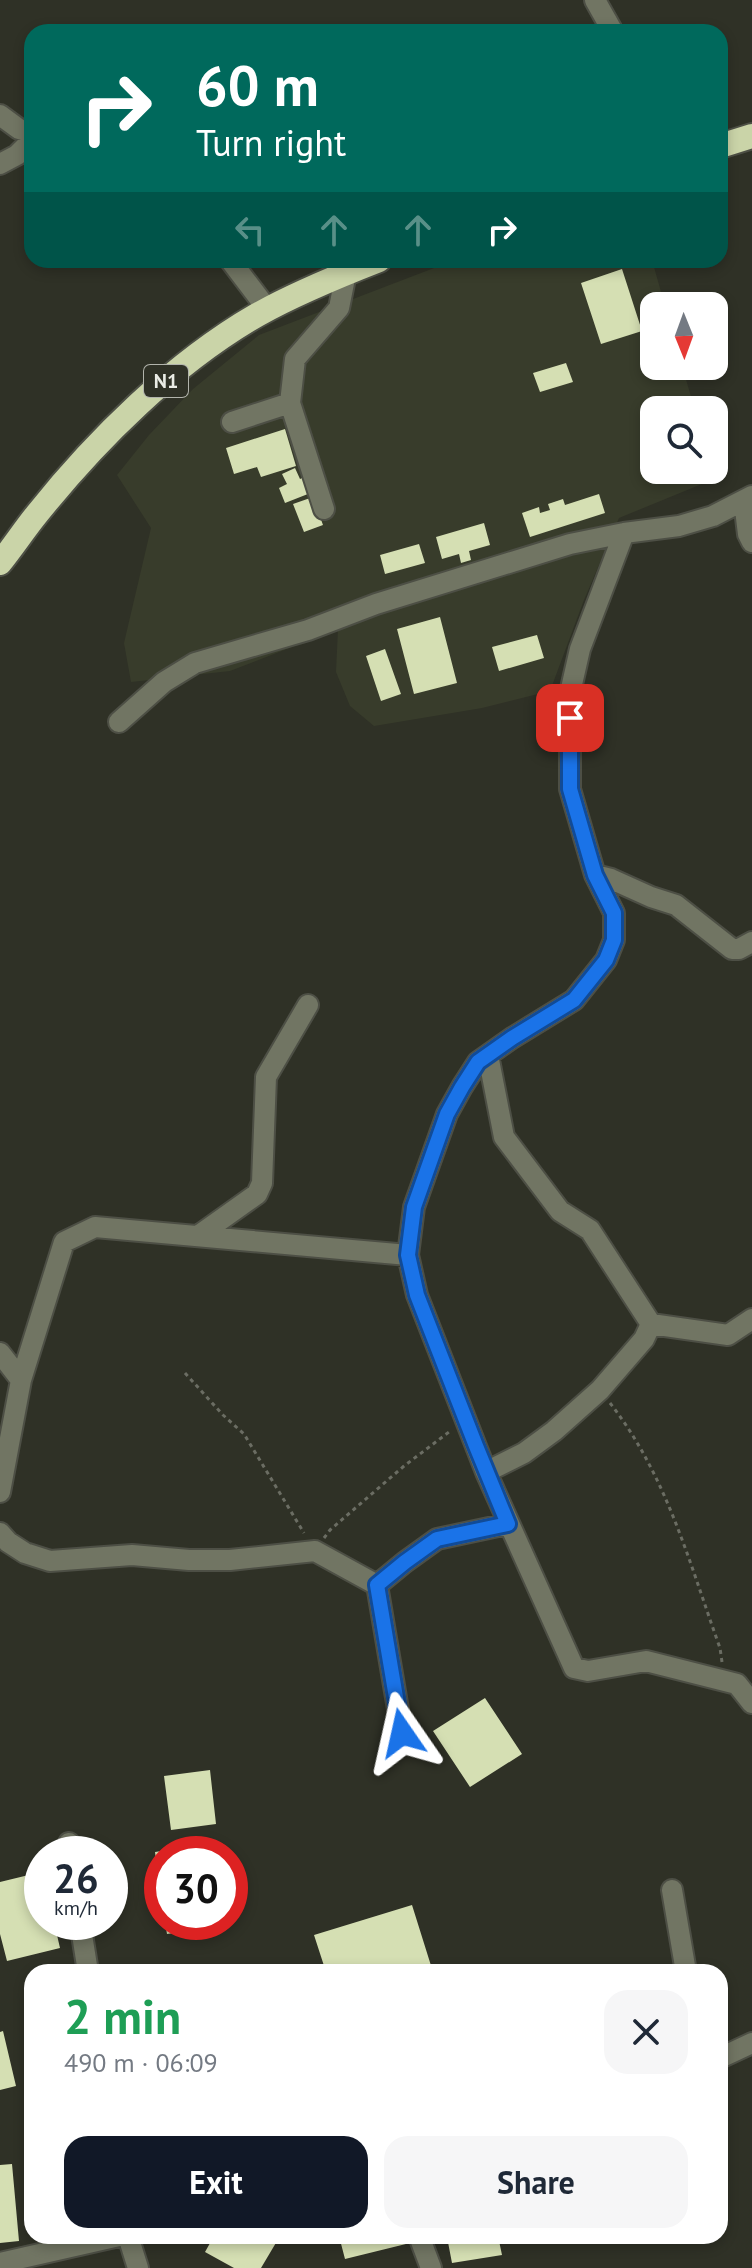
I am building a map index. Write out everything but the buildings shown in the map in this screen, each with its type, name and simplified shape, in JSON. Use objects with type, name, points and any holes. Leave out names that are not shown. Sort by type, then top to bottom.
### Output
[{"type":"highway","points":[[728,144],[752,136]]},
{"type":"highway","name":"N1","points":[[0,563],[38,513],[146,397],[204,350],[268,310],[359,268]]},
{"type":"street","points":[[596,1],[609,24]]},
{"type":"street","points":[[0,115],[24,131]]},
{"type":"street","points":[[0,164],[24,148]]},
{"type":"street","points":[[236,268],[268,310]]},
{"type":"street","points":[[324,509],[290,403],[295,359],[339,308],[346,273]]},
{"type":"street","points":[[232,422],[290,403]]},
{"type":"street","points":[[119,722],[164,682],[195,663],[308,630],[376,604],[570,544],[679,526],[713,516],[748,498],[748,534],[752,542]]},
{"type":"street","points":[[624,533],[580,649],[570,693],[570,789],[595,875],[614,913],[614,940],[606,960],[574,1000],[478,1062],[447,1114],[414,1207],[408,1255],[417,1295],[465,1420],[508,1524],[574,1668],[588,1671],[646,1661],[737,1684],[752,1703]]},
{"type":"street","points":[[595,875],[676,905],[732,949],[746,947],[752,942]]},
{"type":"street","points":[[198,1236],[257,1194],[262,1183],[266,1077],[308,1005]]},
{"type":"street","points":[[488,1055],[504,1137],[560,1211],[590,1230],[651,1324],[728,1335],[752,1319]]},
{"type":"street","points":[[0,1492],[21,1380],[64,1242],[95,1227],[408,1255]]},
{"type":"street","points":[[486,1472],[524,1453],[554,1431],[600,1389],[644,1339],[651,1324]]},
{"type":"street","points":[[0,1353],[21,1380]]},
{"type":"street","points":[[377,1585],[437,1539],[508,1524]]},
{"type":"street","points":[[0,1533],[25,1553],[50,1561],[132,1555],[230,1560],[317,1548],[377,1585],[402,1733]]},
{"type":"street","points":[[672,1890],[685,1964]]},
{"type":"street","points":[[83,1940],[87,1964]]},
{"type":"street","points":[[728,2054],[752,2043]]},
{"type":"street","points":[[0,2263],[84,2244]]},
{"type":"street","points":[[130,2244],[138,2268]]},
{"type":"street","points":[[422,2244],[431,2268]]},
{"type":"path","points":[[185,1373],[244,1434],[302,1531],[317,1548],[330,1530],[404,1466],[465,1420]]},
{"type":"path","points":[[600,1389],[630,1428],[675,1516],[720,1648],[724,1681]]},
{"type":"shaded area","points":[[434,268],[654,268],[661,292],[640,292],[640,380],[686,380],[691,396],[640,396],[640,484],[702,484],[619,518],[550,691],[482,708],[374,726],[350,706],[336,672],[338,629],[230,671],[131,682],[124,643],[151,528],[117,475],[149,435],[193,389],[259,335]]},
{"type":"route","points":[[402,1733],[377,1585],[437,1539],[508,1524],[417,1295],[408,1255],[414,1207],[447,1114],[478,1062],[574,1000],[606,960],[614,940],[614,913],[595,875],[570,789],[570,718]]}]
